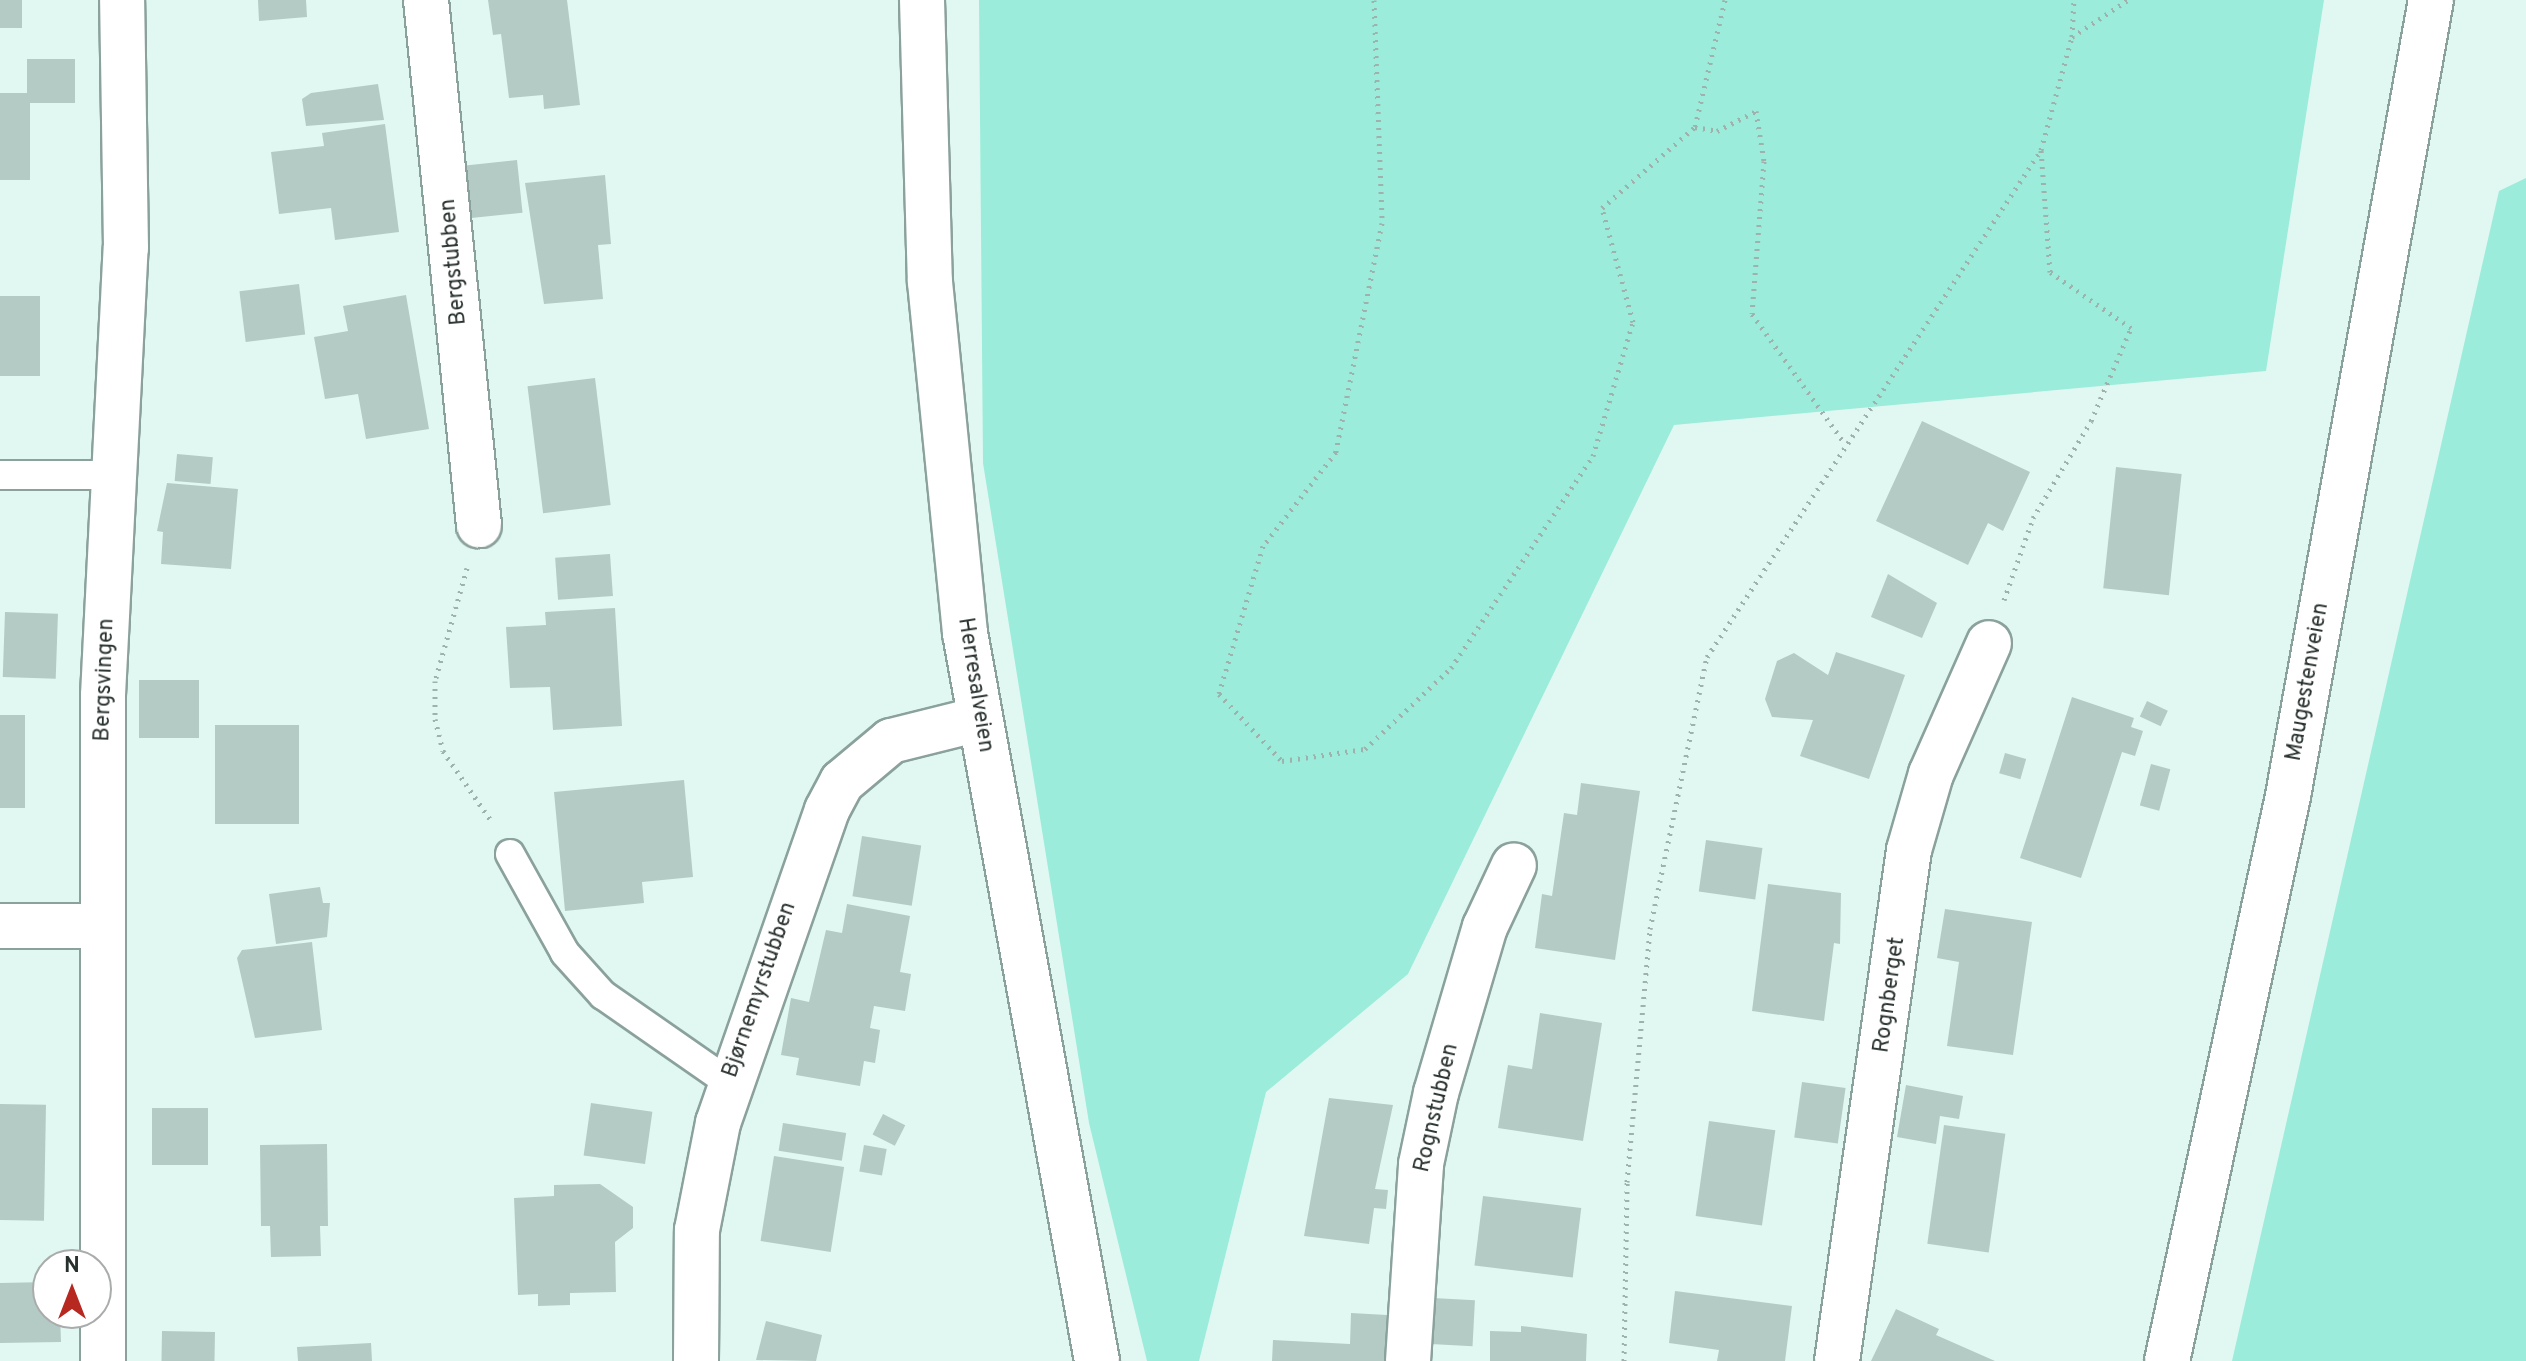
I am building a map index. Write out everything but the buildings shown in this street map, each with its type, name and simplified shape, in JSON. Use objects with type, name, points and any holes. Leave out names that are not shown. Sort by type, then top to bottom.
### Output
[{"type":"street","name":"Bergsvingen","points":[[103,1361],[101,926],[112,475],[129,139],[122,0]]},
{"type":"street","name":"Bergstubben","points":[[426,0],[479,525]]},
{"type":"street","name":"Herresalveien","points":[[922,0],[936,373],[979,719],[1097,1361]]},
{"type":"street","name":"Maugestenveien","points":[[2167,1361],[2288,796],[2431,0]]},
{"type":"street","name":"Rognberget","points":[[1837,1361],[1909,850],[1931,774],[1989,643]]},
{"type":"street","name":"Bjørnemyrstubben","points":[[696,1361],[697,1230],[728,1082],[800,877],[842,782],[904,735],[979,719]]},
{"type":"street","name":"Rognstubben","points":[[1408,1361],[1421,1164],[1436,1093],[1485,927],[1514,865]]},
{"type":"street","points":[[0,926],[101,926]]},
{"type":"lane","points":[[0,475],[112,475]]},
{"type":"lane","points":[[510,854],[565,953],[603,995],[728,1082]]},
{"type":"path","points":[[1374,0],[1382,223],[1336,452],[1263,546],[1219,694],[1282,761],[1365,749],[1451,668],[1593,456],[1633,322],[1602,208],[1695,127],[1725,0]]},
{"type":"path","points":[[1624,1361],[1627,1182],[1650,929],[1707,657],[1843,441],[2041,150],[2072,37],[2074,0]]},
{"type":"path","points":[[2072,37],[2128,0]]},
{"type":"path","points":[[1695,127],[1717,131],[1756,111],[1764,161],[1752,314],[1843,441]]},
{"type":"path","points":[[1989,643],[2033,518],[2091,421],[2131,328],[2050,272],[2041,150]]},
{"type":"path","points":[[479,525],[435,681],[435,719],[443,751],[510,854]]},
{"type":"green space","points":[[979,0],[2324,0],[2266,371],[1674,425],[1408,974],[1266,1092],[1199,1361],[1147,1361],[1089,1123],[983,463]]},
{"type":"green space","points":[[2526,178],[2526,1361],[2232,1361],[2499,191]]}]
